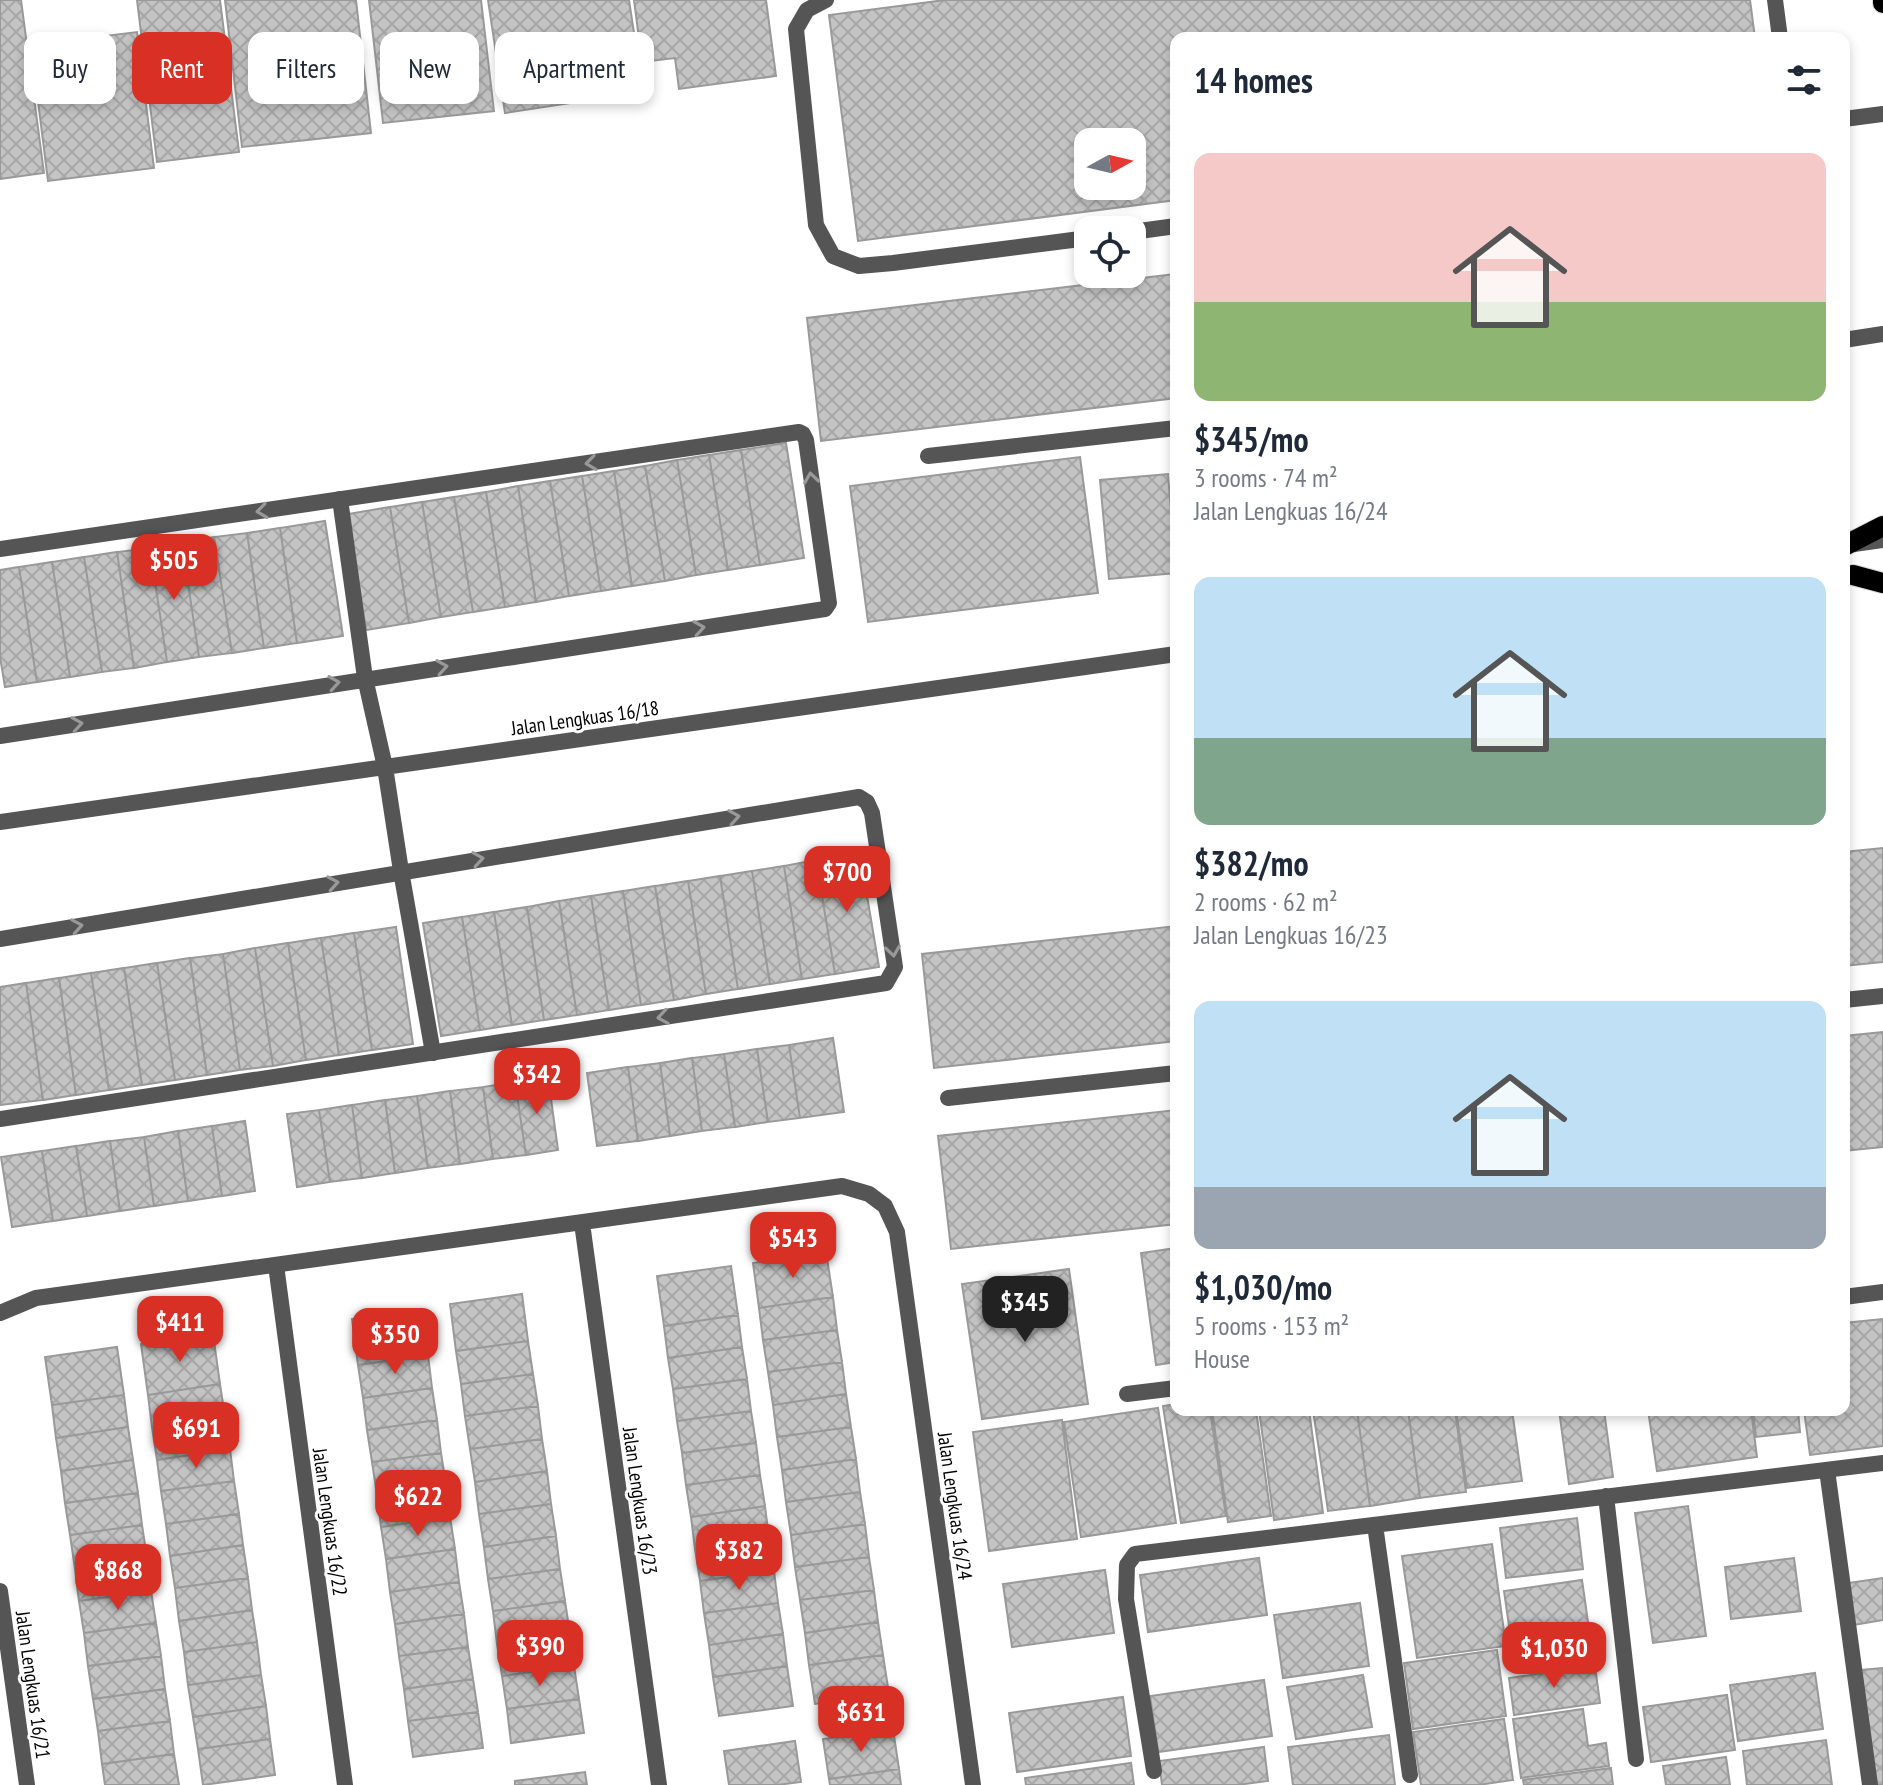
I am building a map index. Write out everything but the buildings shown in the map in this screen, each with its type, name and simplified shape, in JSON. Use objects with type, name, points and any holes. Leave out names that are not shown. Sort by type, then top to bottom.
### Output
[{"type":"main road","points":[[1850,542],[1883,526]]},
{"type":"main road","points":[[1850,575],[1883,583]]},
{"type":"street","points":[[826,0],[807,10],[796,29],[816,225],[833,256],[859,266],[1074,240]]},
{"type":"street","points":[[1775,0],[1779,32]]},
{"type":"street","points":[[1850,118],[1883,114]]},
{"type":"street","points":[[1146,230],[1170,227]]},
{"type":"street","points":[[1850,339],[1883,334]]},
{"type":"street","points":[[928,456],[1170,429]]},
{"type":"street","points":[[0,549],[799,432],[806,440],[829,603],[825,609],[0,736]]},
{"type":"street","points":[[340,499],[365,678],[385,767],[433,1053]]},
{"type":"street","points":[[1850,544],[1883,540]]},
{"type":"street","points":[[1850,575],[1883,571]]},
{"type":"street","name":"Jalan Lengkuas 16/18","points":[[0,822],[1170,655]]},
{"type":"street","points":[[0,939],[859,797],[867,802],[872,813],[895,967],[886,983],[0,1119]]},
{"type":"street","points":[[1850,999],[1883,996]]},
{"type":"street","points":[[948,1098],[1170,1074]]},
{"type":"street","name":"Jalan Lengkuas 16/24","points":[[582,1223],[842,1186],[869,1194],[885,1206],[897,1232],[973,1785]]},
{"type":"street","points":[[0,1313],[36,1298],[582,1223]]},
{"type":"street","name":"Jalan Lengkuas 16/23","points":[[582,1223],[659,1785]]},
{"type":"street","name":"Jalan Lengkuas 16/22","points":[[276,1265],[345,1785]]},
{"type":"street","points":[[1850,1296],[1883,1292]]},
{"type":"street","points":[[1127,1394],[1170,1389]]},
{"type":"street","points":[[1154,1771],[1126,1599],[1127,1565],[1135,1554],[1883,1463]]},
{"type":"street","points":[[1827,1470],[1870,1785]]},
{"type":"street","points":[[1606,1496],[1636,1759]]},
{"type":"street","points":[[1375,1525],[1410,1775]]},
{"type":"street","name":"Jalan Lengkuas 16/21","points":[[0,1591],[27,1785]]}]
